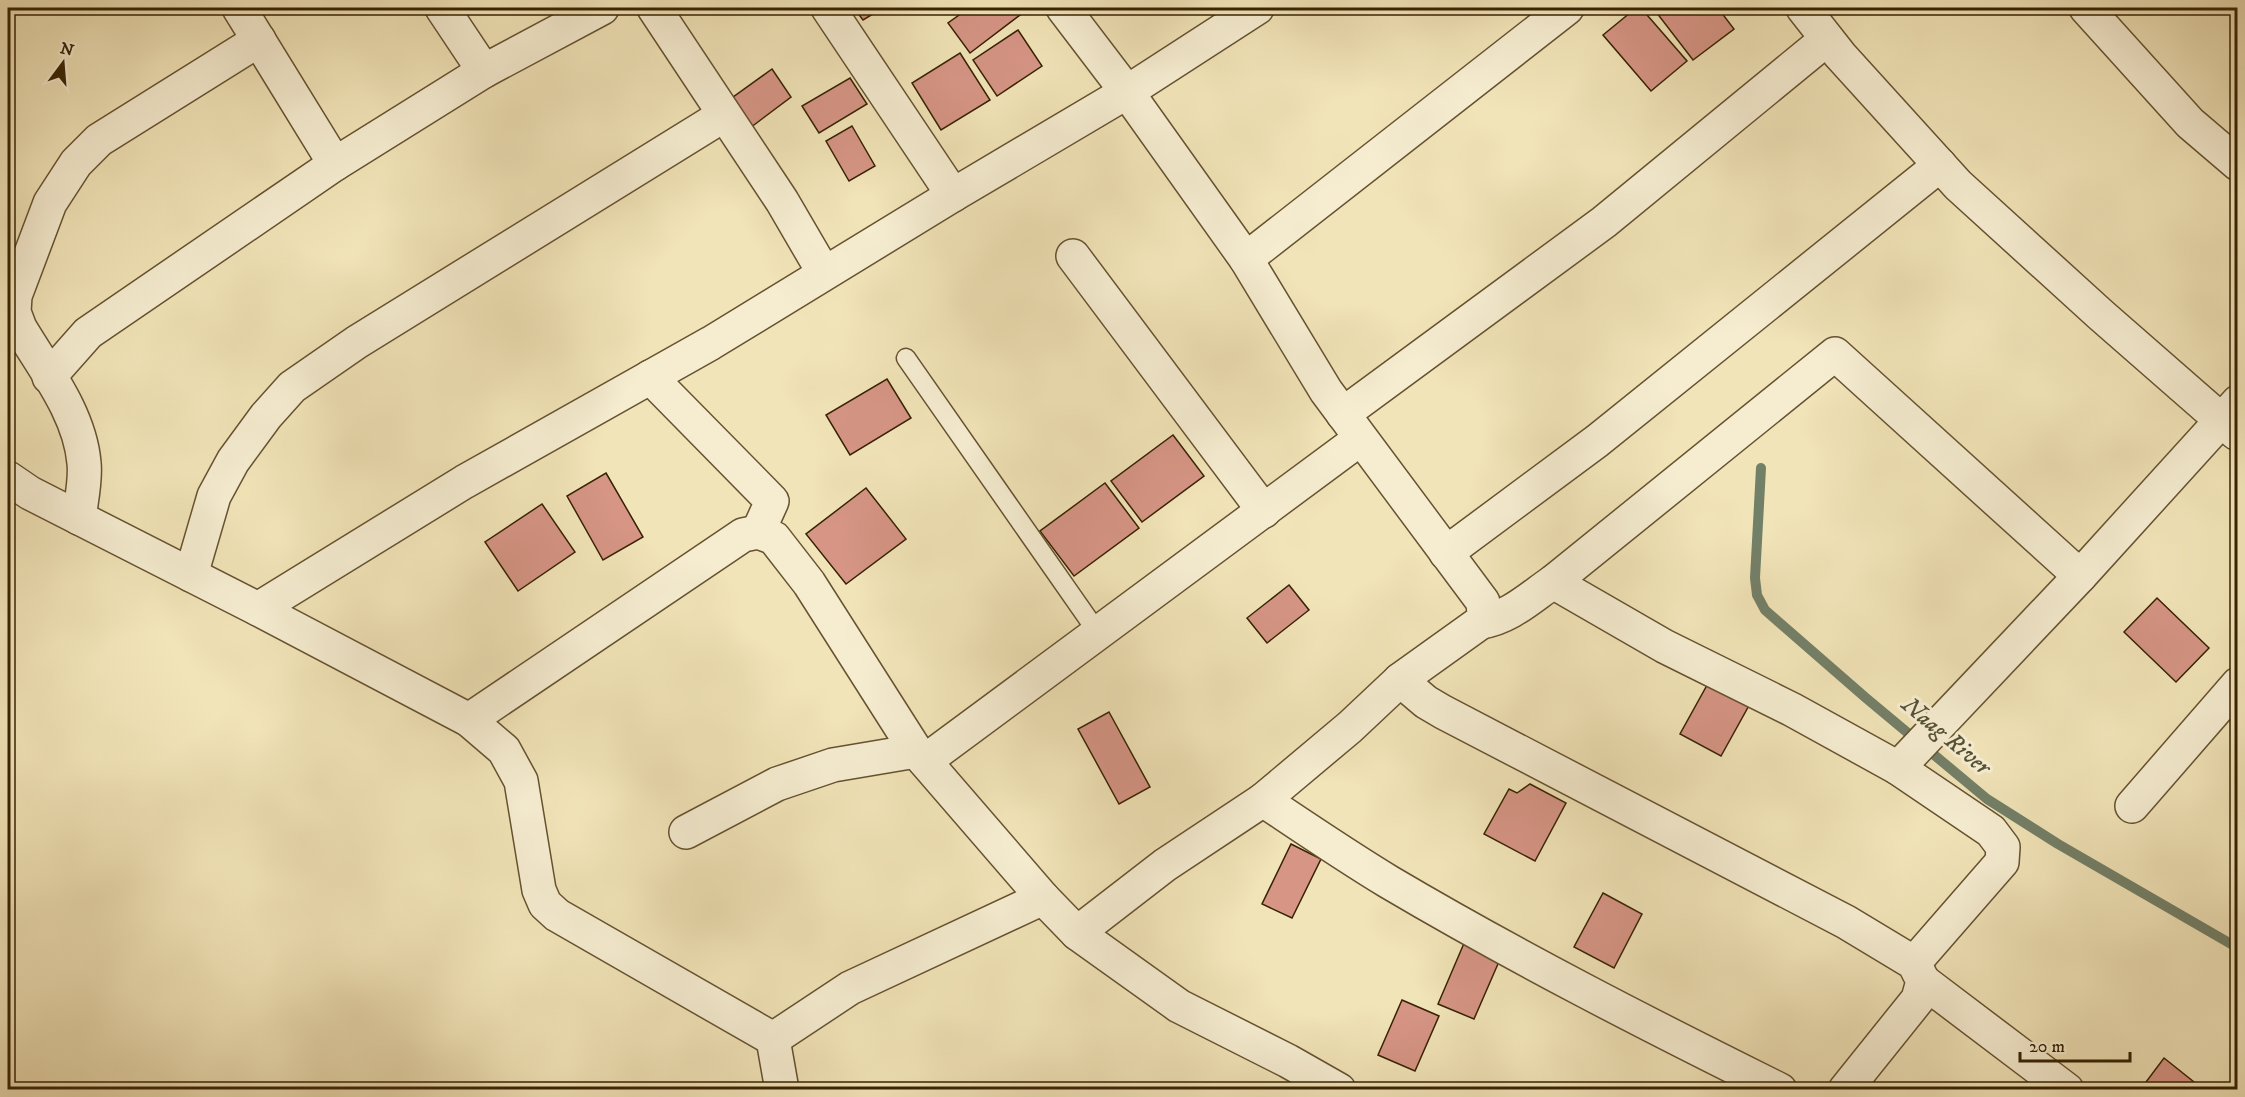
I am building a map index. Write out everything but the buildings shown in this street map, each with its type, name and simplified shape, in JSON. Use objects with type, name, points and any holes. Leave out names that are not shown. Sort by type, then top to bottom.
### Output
[{"type":"street","points":[[239,8],[335,164]]},
{"type":"street","points":[[442,8],[484,71]]},
{"type":"street","points":[[49,377],[88,333],[335,164],[484,71],[602,8]]},
{"type":"street","points":[[654,8],[782,201],[824,273]]},
{"type":"street","points":[[828,8],[953,195]]},
{"type":"street","points":[[1063,8],[1127,92],[1246,259],[1287,329],[1352,427],[1484,603],[1484,615],[1481,622]]},
{"type":"street","points":[[1246,259],[1567,8]]},
{"type":"street","points":[[1803,8],[1827,39],[1958,184],[2101,315],[2232,419],[1905,761]]},
{"type":"street","points":[[2086,8],[2190,123],[2238,164]]},
{"type":"street","points":[[258,609],[464,482],[711,343],[1127,92],[1250,10]]},
{"type":"street","points":[[686,832],[777,783],[833,765],[921,756],[1098,633],[1264,511],[1352,427],[1827,39]]},
{"type":"street","points":[[79,518],[85,466],[81,439],[73,416],[20,328],[14,312],[15,296],[50,203],[76,163],[99,140],[259,40]]},
{"type":"street","points":[[191,575],[214,496],[233,461],[266,416],[292,387],[357,342],[724,115]]},
{"type":"street","points":[[1446,554],[1597,441],[1940,165]]},
{"type":"street","points":[[1073,256],[1264,511]]},
{"type":"street","points":[[1077,933],[1166,865],[1263,801],[1350,727],[1400,680],[1481,622],[1496,620],[1507,614],[1553,582],[1835,354],[2080,576]]},
{"type":"street","points":[[650,377],[772,501],[758,532]]},
{"type":"street","points":[[8,478],[30,493],[469,720],[504,750],[521,782],[539,890],[545,904],[557,915],[773,1039],[782,1089]]},
{"type":"street","points":[[469,720],[743,535],[758,532],[774,538],[809,583],[921,756],[1042,898],[1077,933],[1179,1006],[1339,1089]]},
{"type":"street","points":[[1553,582],[1664,646],[1791,709],[1905,761],[1991,831],[2003,848],[2002,862],[1918,972],[1918,999],[1845,1089]]},
{"type":"street","points":[[1400,680],[1426,702],[1443,712],[1845,922],[1918,972],[2067,1089]]},
{"type":"street","points":[[2132,806],[2238,684]]},
{"type":"street","points":[[1263,801],[1387,881],[1513,952],[1681,1041],[1780,1089]]},
{"type":"street","points":[[773,1039],[850,988],[1042,898]]},
{"type":"lane","points":[[906,358],[1098,633]]},
{"type":"waterway","name":"Naag River","points":[[1761,468],[1755,578],[1757,595],[1765,610],[1987,799],[2058,844],[2238,948]]}]
